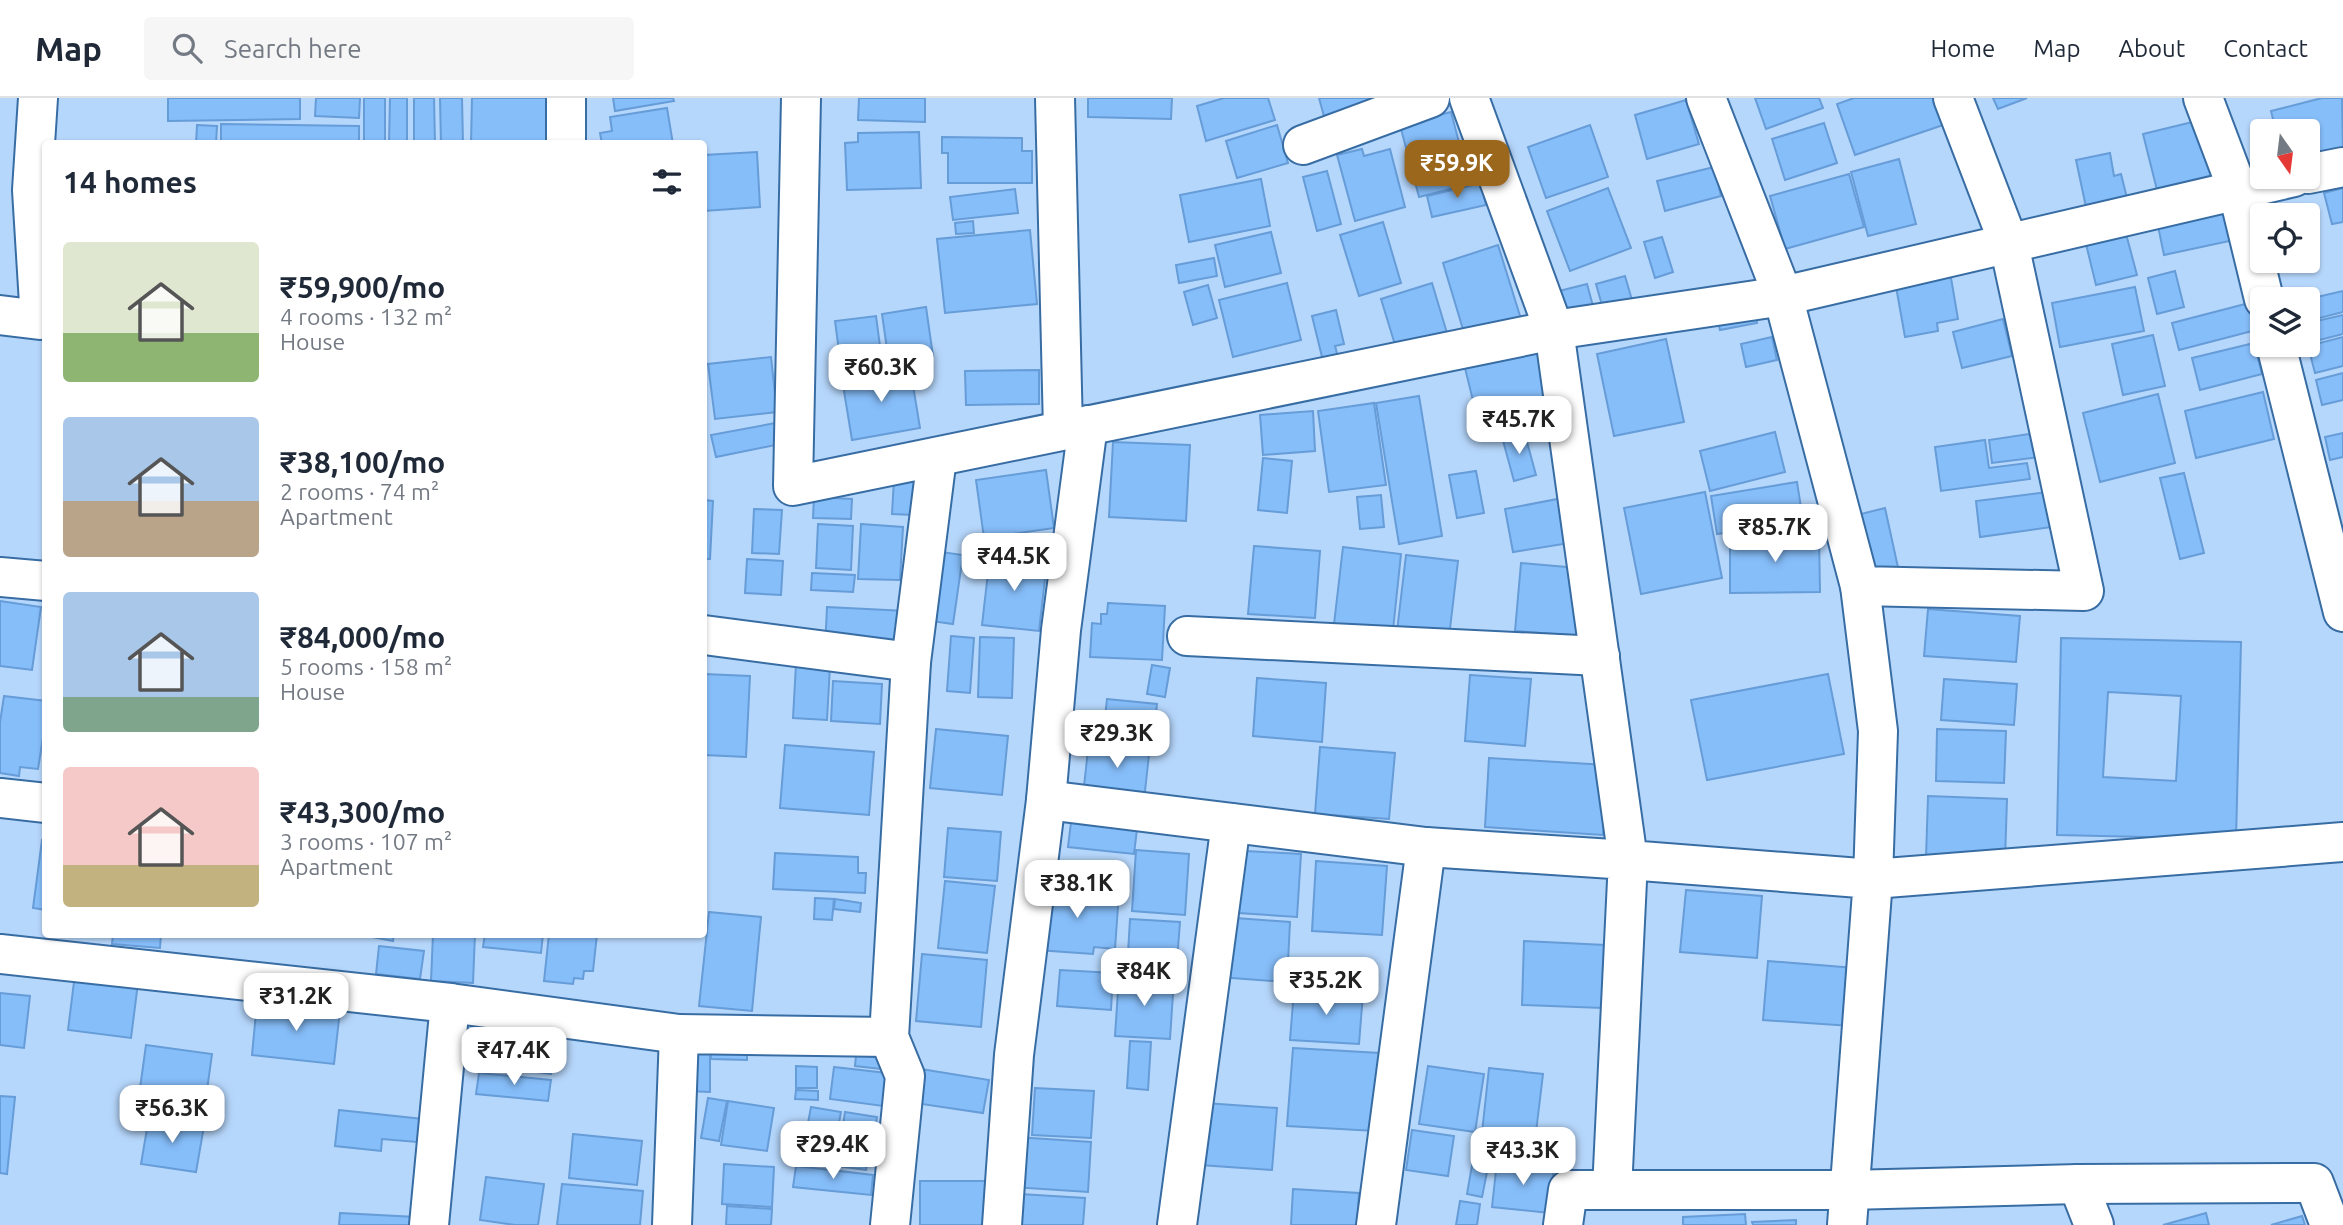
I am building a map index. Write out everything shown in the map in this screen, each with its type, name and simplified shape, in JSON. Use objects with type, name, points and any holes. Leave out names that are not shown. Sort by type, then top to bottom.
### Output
[{"type":"street","points":[[38,98],[32,190],[42,308]]},
{"type":"street","points":[[566,98],[566,140]]},
{"type":"street","points":[[801,98],[793,486],[1554,330],[1783,296],[2250,185]]},
{"type":"street","points":[[1002,1225],[1014,1055],[1046,800],[1075,428],[1055,98]]},
{"type":"street","points":[[1303,145],[1430,98]]},
{"type":"street","points":[[1469,98],[1554,330],[1628,860],[1612,1190]]},
{"type":"street","points":[[1706,98],[1783,296],[1860,586],[1878,731],[1872,879],[1847,1208]]},
{"type":"street","points":[[1860,586],[2084,591],[2009,244],[1953,98]]},
{"type":"street","points":[[2203,98],[2237,188],[2261,287]]},
{"type":"street","points":[[2320,172],[2343,167]]},
{"type":"street","points":[[0,315],[42,320]]},
{"type":"street","points":[[2279,357],[2343,612]]},
{"type":"street","points":[[890,1225],[905,1076],[888,1037],[911,662],[937,457]]},
{"type":"street","points":[[0,577],[42,580]]},
{"type":"street","points":[[707,635],[911,662]]},
{"type":"street","points":[[1187,636],[1600,656]]},
{"type":"street","points":[[0,798],[42,803]]},
{"type":"street","points":[[1046,800],[1426,847],[1872,879],[2343,842]]},
{"type":"street","points":[[1177,1225],[1231,823]]},
{"type":"street","points":[[1376,1225],[1426,847]]},
{"type":"street","points":[[0,954],[450,1003],[679,1034],[888,1037]]},
{"type":"street","points":[[429,1225],[450,1003]]},
{"type":"street","points":[[672,1225],[679,1034]]},
{"type":"street","points":[[1563,1225],[1569,1190],[1612,1190],[1847,1208],[2078,1184],[2314,1183],[2330,1225]]},
{"type":"street","points":[[2078,1184],[2094,1225]]},
{"type":"building","points":[[168,98],[300,98],[300,119],[168,121]]},
{"type":"building","points":[[316,98],[360,98],[359,118],[315,116]]},
{"type":"building","points":[[364,98],[385,98],[385,140],[364,140]]},
{"type":"building","points":[[390,98],[407,98],[407,140],[389,140]]},
{"type":"building","points":[[414,98],[434,98],[435,140],[414,140]]},
{"type":"building","points":[[440,98],[462,98],[463,140],[441,140]]},
{"type":"building","points":[[472,98],[548,98],[547,140],[471,140]]},
{"type":"building","points":[[613,98],[673,98],[674,101],[615,111]]},
{"type":"building","points":[[859,98],[925,98],[925,122],[858,120]]},
{"type":"building","points":[[1088,98],[1172,98],[1171,119],[1088,117]]},
{"type":"building","points":[[1224,98],[1268,98],[1275,120],[1206,141],[1197,106]]},
{"type":"building","points":[[1319,98],[1370,98],[1373,106],[1328,131]]},
{"type":"building","points":[[1755,98],[1819,98],[1823,108],[1766,129]]},
{"type":"building","points":[[1854,98],[1934,98],[1943,125],[1855,155],[1837,104]]},
{"type":"building","points":[[1993,98],[2027,98],[1998,109]]},
{"type":"building","points":[[2322,98],[2342,98],[2343,156],[2320,162],[2320,119],[2273,119],[2271,111]]},
{"type":"building","points":[[1686,100],[1699,144],[1647,159],[1635,115]]},
{"type":"building","points":[[667,108],[672,140],[601,140],[600,133],[612,131],[610,117]]},
{"type":"building","points":[[1451,112],[1470,184],[1419,197],[1400,125]]},
{"type":"building","points":[[2209,118],[2223,175],[2157,190],[2143,134]]},
{"type":"building","points":[[1824,123],[1837,163],[1785,180],[1772,139]]},
{"type":"building","points":[[221,124],[359,126],[359,140],[221,140]]},
{"type":"building","points":[[197,125],[217,126],[216,140],[196,140]]},
{"type":"building","points":[[1277,125],[1288,163],[1237,178],[1226,141]]},
{"type":"building","points":[[1590,125],[1608,177],[1546,198],[1528,147]]},
{"type":"building","points":[[919,132],[921,188],[847,190],[845,143],[858,142],[858,133]]},
{"type":"building","points":[[942,137],[1022,138],[1022,151],[1032,151],[1032,183],[948,183],[948,153],[942,153]]},
{"type":"building","points":[[1362,149],[1364,156],[1390,149],[1405,207],[1355,221],[1337,155]]},
{"type":"building","points":[[757,152],[760,207],[707,211],[707,155]]},
{"type":"building","points":[[2110,153],[2114,176],[2121,174],[2127,198],[2086,207],[2076,160]]},
{"type":"building","points":[[1899,159],[1916,224],[1868,236],[1851,172]]},
{"type":"building","points":[[1714,167],[1721,196],[1665,211],[1657,181]]},
{"type":"building","points":[[1327,171],[1341,224],[1317,231],[1303,177]]},
{"type":"building","points":[[1849,174],[1864,227],[1785,249],[1770,196]]},
{"type":"building","points":[[1261,179],[1270,226],[1189,242],[1180,195]]},
{"type":"building","points":[[1481,183],[1486,205],[1432,217],[1427,196]]},
{"type":"building","points":[[1608,188],[1631,248],[1570,271],[1547,211]]},
{"type":"building","points":[[2343,188],[2343,222],[2332,224],[2324,193]]},
{"type":"building","points":[[1015,189],[1018,213],[953,220],[950,197]]},
{"type":"building","points":[[2228,211],[2234,240],[2164,255],[2158,226]]},
{"type":"building","points":[[973,221],[974,233],[956,234],[955,223]]},
{"type":"building","points":[[1383,222],[1401,283],[1359,296],[1340,235]]},
{"type":"building","points":[[1030,230],[1037,304],[945,313],[937,239]]},
{"type":"building","points":[[2125,230],[2137,275],[2096,285],[2085,240]]},
{"type":"building","points":[[1271,232],[1281,273],[1225,287],[1215,245]]},
{"type":"building","points":[[1662,237],[1673,272],[1655,278],[1644,242]]},
{"type":"building","points":[[1498,245],[1521,319],[1465,336],[1443,263]]},
{"type":"building","points":[[1214,258],[1217,276],[1179,283],[1176,265]]},
{"type":"building","points":[[2175,271],[2184,307],[2157,314],[2148,278]]},
{"type":"building","points":[[1950,272],[1958,319],[1937,323],[1938,331],[1905,337],[1895,281]]},
{"type":"building","points":[[1625,276],[1634,307],[1605,316],[1596,284]]},
{"type":"building","points":[[1287,283],[1301,340],[1233,357],[1219,300]]},
{"type":"building","points":[[1432,283],[1447,333],[1396,348],[1381,299]]},
{"type":"building","points":[[1587,284],[1596,317],[1568,325],[1559,291]]},
{"type":"building","points":[[1208,285],[1217,318],[1193,325],[1184,292]]},
{"type":"building","points":[[2135,287],[2144,331],[2060,347],[2052,303]]},
{"type":"building","points":[[2343,291],[2343,312],[2320,318],[2320,296]]},
{"type":"building","points":[[2249,303],[2250,307],[2250,332],[2179,350],[2172,323]]},
{"type":"building","points":[[1754,305],[1757,323],[1720,330],[1716,312]]},
{"type":"building","points":[[926,307],[933,356],[889,363],[882,314]]},
{"type":"building","points":[[1336,310],[1344,344],[1335,346],[1338,357],[1323,361],[1312,316]]},
{"type":"building","points":[[2343,315],[2343,334],[2320,340],[2320,320]]},
{"type":"building","points":[[876,316],[883,369],[842,374],[835,321]]},
{"type":"building","points":[[2003,319],[2012,356],[1962,368],[1953,332]]},
{"type":"building","points":[[2153,335],[2165,386],[2123,395],[2112,344]]},
{"type":"building","points":[[1772,337],[1777,360],[1746,367],[1741,344]]},
{"type":"building","points":[[2343,337],[2343,366],[2315,373],[2311,357],[2320,357],[2320,343]]},
{"type":"building","points":[[1666,339],[1684,422],[1614,436],[1597,354]]},
{"type":"building","points":[[2250,344],[2250,357],[2258,357],[2262,374],[2200,390],[2192,358]]},
{"type":"building","points":[[1537,350],[1550,407],[1479,425],[1465,368]]},
{"type":"building","points":[[771,357],[777,412],[715,419],[708,364]]},
{"type":"building","points":[[910,367],[920,428],[852,440],[842,379]]},
{"type":"building","points":[[1039,370],[1039,404],[966,405],[965,371]]},
{"type":"building","points":[[2343,373],[2343,400],[2322,405],[2316,380]]},
{"type":"building","points":[[2263,392],[2274,439],[2196,458],[2185,411]]},
{"type":"building","points":[[2158,394],[2175,463],[2100,482],[2083,413]]},
{"type":"building","points":[[1419,396],[1442,536],[1399,544],[1376,403]]},
{"type":"building","points":[[1374,403],[1386,485],[1329,492],[1318,411]]},
{"type":"building","points":[[1313,411],[1315,451],[1263,455],[1260,415]]},
{"type":"building","points":[[781,422],[785,443],[716,457],[711,435]]},
{"type":"building","points":[[1524,431],[1536,475],[1514,481],[1502,437]]},
{"type":"building","points":[[1775,432],[1785,472],[1710,491],[1700,451]]},
{"type":"building","points":[[2036,433],[2039,457],[1992,463],[1989,440]]},
{"type":"building","points":[[2343,433],[2343,457],[2330,460],[2325,437]]},
{"type":"building","points":[[1985,440],[1989,468],[2027,463],[2030,479],[1941,491],[1935,447]]},
{"type":"building","points":[[1113,442],[1190,445],[1186,521],[1109,517]]},
{"type":"building","points":[[1263,458],[1292,461],[1287,513],[1258,510]]},
{"type":"building","points":[[1046,470],[1054,528],[984,538],[976,480]]},
{"type":"building","points":[[1476,471],[1484,513],[1457,518],[1449,475]]},
{"type":"building","points":[[2184,473],[2204,553],[2180,559],[2160,478]]},
{"type":"building","points":[[894,478],[915,479],[914,515],[892,514]]},
{"type":"building","points":[[1797,482],[1803,520],[1717,534],[1711,496]]},
{"type":"building","points":[[1705,492],[1722,578],[1641,594],[1624,508]]},
{"type":"building","points":[[2047,492],[2052,527],[1980,537],[1976,501]]},
{"type":"building","points":[[1381,495],[1384,527],[1360,529],[1357,497]]},
{"type":"building","points":[[814,497],[852,499],[851,519],[813,518]]},
{"type":"building","points":[[1568,497],[1576,542],[1513,552],[1505,509]]},
{"type":"building","points":[[707,500],[713,501],[710,559],[707,559]]},
{"type":"building","points":[[1885,508],[1899,572],[1867,579],[1853,516]]},
{"type":"building","points":[[754,509],[782,510],[779,554],[752,553]]},
{"type":"building","points":[[818,524],[853,526],[851,570],[816,568]]},
{"type":"building","points":[[861,524],[903,527],[900,580],[858,579]]},
{"type":"building","points":[[1730,535],[1819,535],[1820,592],[1730,593]]},
{"type":"building","points":[[1254,546],[1320,551],[1315,618],[1248,614]]},
{"type":"building","points":[[1343,547],[1401,554],[1393,630],[1334,624]]},
{"type":"building","points":[[934,551],[963,555],[953,624],[924,620]]},
{"type":"building","points":[[990,555],[1047,561],[1039,631],[982,625]]},
{"type":"building","points":[[1406,555],[1458,561],[1449,637],[1397,631]]},
{"type":"building","points":[[747,559],[783,561],[781,595],[745,593]]},
{"type":"building","points":[[1521,563],[1589,569],[1583,636],[1515,631]]},
{"type":"building","points":[[812,573],[855,575],[853,592],[811,590]]},
{"type":"building","points":[[0,601],[41,607],[32,670],[0,666]]},
{"type":"building","points":[[1108,603],[1165,606],[1162,660],[1090,657],[1092,623],[1101,624],[1101,614],[1107,614]]},
{"type":"building","points":[[827,607],[906,611],[904,652],[825,649]]},
{"type":"building","points":[[1928,609],[2020,616],[2016,662],[1924,656]]},
{"type":"building","points":[[951,636],[974,638],[970,693],[947,691]]},
{"type":"building","points":[[980,637],[1014,638],[1012,698],[978,697]]},
{"type":"building","points":[[2061,638],[2241,642],[2236,839],[2057,835]],"holes":[[[2108,692],[2181,696],[2176,781],[2103,777]]]},
{"type":"building","points":[[796,664],[830,666],[827,720],[793,718]]},
{"type":"building","points":[[1152,665],[1170,668],[1165,697],[1147,694]]},
{"type":"building","points":[[707,674],[750,676],[746,757],[707,755]]},
{"type":"building","points":[[1828,674],[1844,754],[1707,780],[1691,700]]},
{"type":"building","points":[[1470,675],[1531,679],[1525,746],[1465,741]]},
{"type":"building","points":[[1257,678],[1326,683],[1322,742],[1253,736]]},
{"type":"building","points":[[1944,679],[2017,684],[2014,725],[1941,720]]},
{"type":"building","points":[[833,681],[882,684],[880,724],[831,721]]},
{"type":"building","points":[[4,696],[42,701],[42,744],[38,769],[20,767],[19,776],[0,773],[0,722]]},
{"type":"building","points":[[1107,699],[1157,704],[1153,741],[1103,736]]},
{"type":"building","points":[[936,729],[1008,736],[1002,795],[930,788]]},
{"type":"building","points":[[1937,729],[2006,731],[2004,783],[1936,781]]},
{"type":"building","points":[[1089,741],[1150,746],[1144,800],[1083,795]]},
{"type":"building","points":[[785,745],[874,752],[869,815],[780,808]]},
{"type":"building","points":[[1320,747],[1395,753],[1389,819],[1315,814]]},
{"type":"building","points":[[1489,758],[1607,765],[1603,835],[1485,827]]},
{"type":"building","points":[[1928,796],[2007,799],[2005,860],[1926,858]]},
{"type":"building","points":[[1072,814],[1138,821],[1134,854],[1068,847]]},
{"type":"building","points":[[948,828],[1001,832],[997,881],[944,877]]},
{"type":"building","points":[[42,840],[42,909],[33,908]]},
{"type":"building","points":[[1136,850],[1189,854],[1185,915],[1132,911]]},
{"type":"building","points":[[1229,850],[1301,854],[1297,917],[1224,912]]},
{"type":"building","points":[[775,853],[858,857],[858,873],[866,873],[865,893],[773,889]]},
{"type":"building","points":[[1316,861],[1387,866],[1382,935],[1312,931]]},
{"type":"building","points":[[945,881],[995,886],[987,953],[938,948]]},
{"type":"building","points":[[1042,887],[1119,892],[1115,949],[1094,947],[1093,954],[1037,950]]},
{"type":"building","points":[[1686,890],[1762,896],[1757,958],[1680,952]]},
{"type":"building","points":[[815,898],[834,899],[832,920],[814,919]]},
{"type":"building","points":[[835,899],[861,903],[860,912],[834,909]]},
{"type":"building","points":[[709,912],[761,917],[752,1011],[699,1006]]},
{"type":"building","points":[[1223,917],[1290,922],[1287,982],[1219,977]]},
{"type":"building","points":[[1130,919],[1180,922],[1176,974],[1127,971]]},
{"type":"building","points":[[113,938],[161,938],[160,948],[112,944]]},
{"type":"building","points":[[433,938],[475,938],[473,983],[431,981]]},
{"type":"building","points":[[484,938],[543,938],[541,953],[483,947]]},
{"type":"building","points":[[549,938],[597,938],[593,971],[584,971],[583,979],[574,978],[573,984],[544,981]]},
{"type":"building","points":[[1524,941],[1605,945],[1602,1008],[1522,1005]]},
{"type":"building","points":[[379,946],[424,951],[420,979],[376,974]]},
{"type":"building","points":[[922,954],[987,960],[981,1027],[916,1021]]},
{"type":"building","points":[[1768,961],[1855,968],[1851,1026],[1763,1020]]},
{"type":"building","points":[[1060,970],[1113,973],[1111,1010],[1057,1006]]},
{"type":"building","points":[[75,974],[138,983],[131,1038],[68,1030]]},
{"type":"building","points":[[1119,976],[1174,979],[1170,1039],[1115,1036]]},
{"type":"building","points":[[1294,990],[1363,994],[1359,1044],[1290,1040]]},
{"type":"building","points":[[0,993],[30,996],[24,1048],[0,1045]]},
{"type":"building","points":[[257,1002],[340,1010],[334,1064],[252,1055]]},
{"type":"building","points":[[482,1014],[558,1024],[551,1074],[475,1064]]},
{"type":"building","points":[[1130,1041],[1151,1042],[1148,1090],[1127,1088]]},
{"type":"building","points":[[688,1044],[710,1044],[710,1092],[688,1091]]},
{"type":"building","points":[[146,1045],[212,1054],[203,1119],[137,1110]]},
{"type":"building","points":[[710,1045],[747,1045],[747,1060],[711,1059]]},
{"type":"building","points":[[1293,1048],[1380,1053],[1375,1131],[1287,1126]]},
{"type":"building","points":[[856,1055],[891,1059],[890,1070],[855,1066]]},
{"type":"building","points":[[796,1066],[817,1067],[817,1088],[796,1088]]},
{"type":"building","points":[[1428,1066],[1484,1074],[1475,1132],[1419,1124]]},
{"type":"building","points":[[834,1067],[887,1073],[883,1106],[830,1099]]},
{"type":"building","points":[[1489,1068],[1543,1074],[1533,1157],[1480,1151]]},
{"type":"building","points":[[921,1069],[989,1080],[983,1113],[915,1103]]},
{"type":"building","points":[[479,1073],[551,1080],[548,1101],[476,1094]]},
{"type":"building","points":[[1035,1088],[1094,1091],[1091,1138],[1032,1135]]},
{"type":"building","points":[[796,1090],[818,1091],[818,1100],[795,1099]]},
{"type":"building","points":[[0,1096],[15,1097],[7,1174],[0,1173]]},
{"type":"building","points":[[708,1098],[727,1101],[719,1141],[701,1138]]},
{"type":"building","points":[[728,1101],[774,1108],[767,1151],[721,1145]]},
{"type":"building","points":[[1205,1103],[1277,1108],[1272,1170],[1200,1165]]},
{"type":"building","points":[[811,1107],[841,1112],[838,1128],[808,1123]]},
{"type":"building","points":[[339,1110],[432,1120],[429,1143],[382,1139],[381,1151],[335,1146]]},
{"type":"building","points":[[845,1112],[877,1117],[874,1136],[842,1131]]},
{"type":"building","points":[[149,1117],[204,1126],[196,1172],[141,1164]]},
{"type":"building","points":[[811,1125],[839,1130],[834,1158],[806,1153]]},
{"type":"building","points":[[1412,1130],[1454,1136],[1448,1176],[1406,1170]]},
{"type":"building","points":[[841,1133],[872,1139],[866,1170],[836,1166]]},
{"type":"building","points":[[573,1134],[642,1141],[637,1185],[569,1178]]},
{"type":"building","points":[[1016,1137],[1091,1142],[1088,1192],[1012,1187]]},
{"type":"building","points":[[1474,1154],[1490,1157],[1482,1197],[1467,1194]]},
{"type":"building","points":[[1497,1161],[1554,1168],[1549,1213],[1492,1207]]},
{"type":"building","points":[[724,1164],[774,1167],[772,1207],[722,1204]]},
{"type":"building","points":[[796,1166],[873,1175],[871,1195],[793,1187]]},
{"type":"building","points":[[486,1177],[544,1184],[538,1225],[480,1220]]},
{"type":"building","points":[[920,1181],[993,1181],[993,1225],[920,1225]]},
{"type":"building","points":[[562,1184],[643,1191],[640,1225],[557,1225]]},
{"type":"building","points":[[1293,1189],[1359,1193],[1357,1225],[1291,1225]]},
{"type":"building","points":[[1020,1194],[1085,1198],[1083,1225],[1018,1225]]},
{"type":"building","points":[[1460,1201],[1480,1204],[1477,1225],[1456,1225]]},
{"type":"building","points":[[727,1206],[772,1209],[771,1225],[726,1225]]},
{"type":"building","points":[[340,1213],[416,1217],[416,1225],[339,1225]]},
{"type":"building","points":[[2206,1213],[2209,1225],[2163,1225]]},
{"type":"building","points":[[1745,1214],[1746,1225],[1683,1225],[1683,1217]]},
{"type":"building","points":[[2302,1216],[2305,1225],[2271,1225]]},
{"type":"building","points":[[1796,1220],[1796,1225],[1753,1225],[1752,1222]]}]
